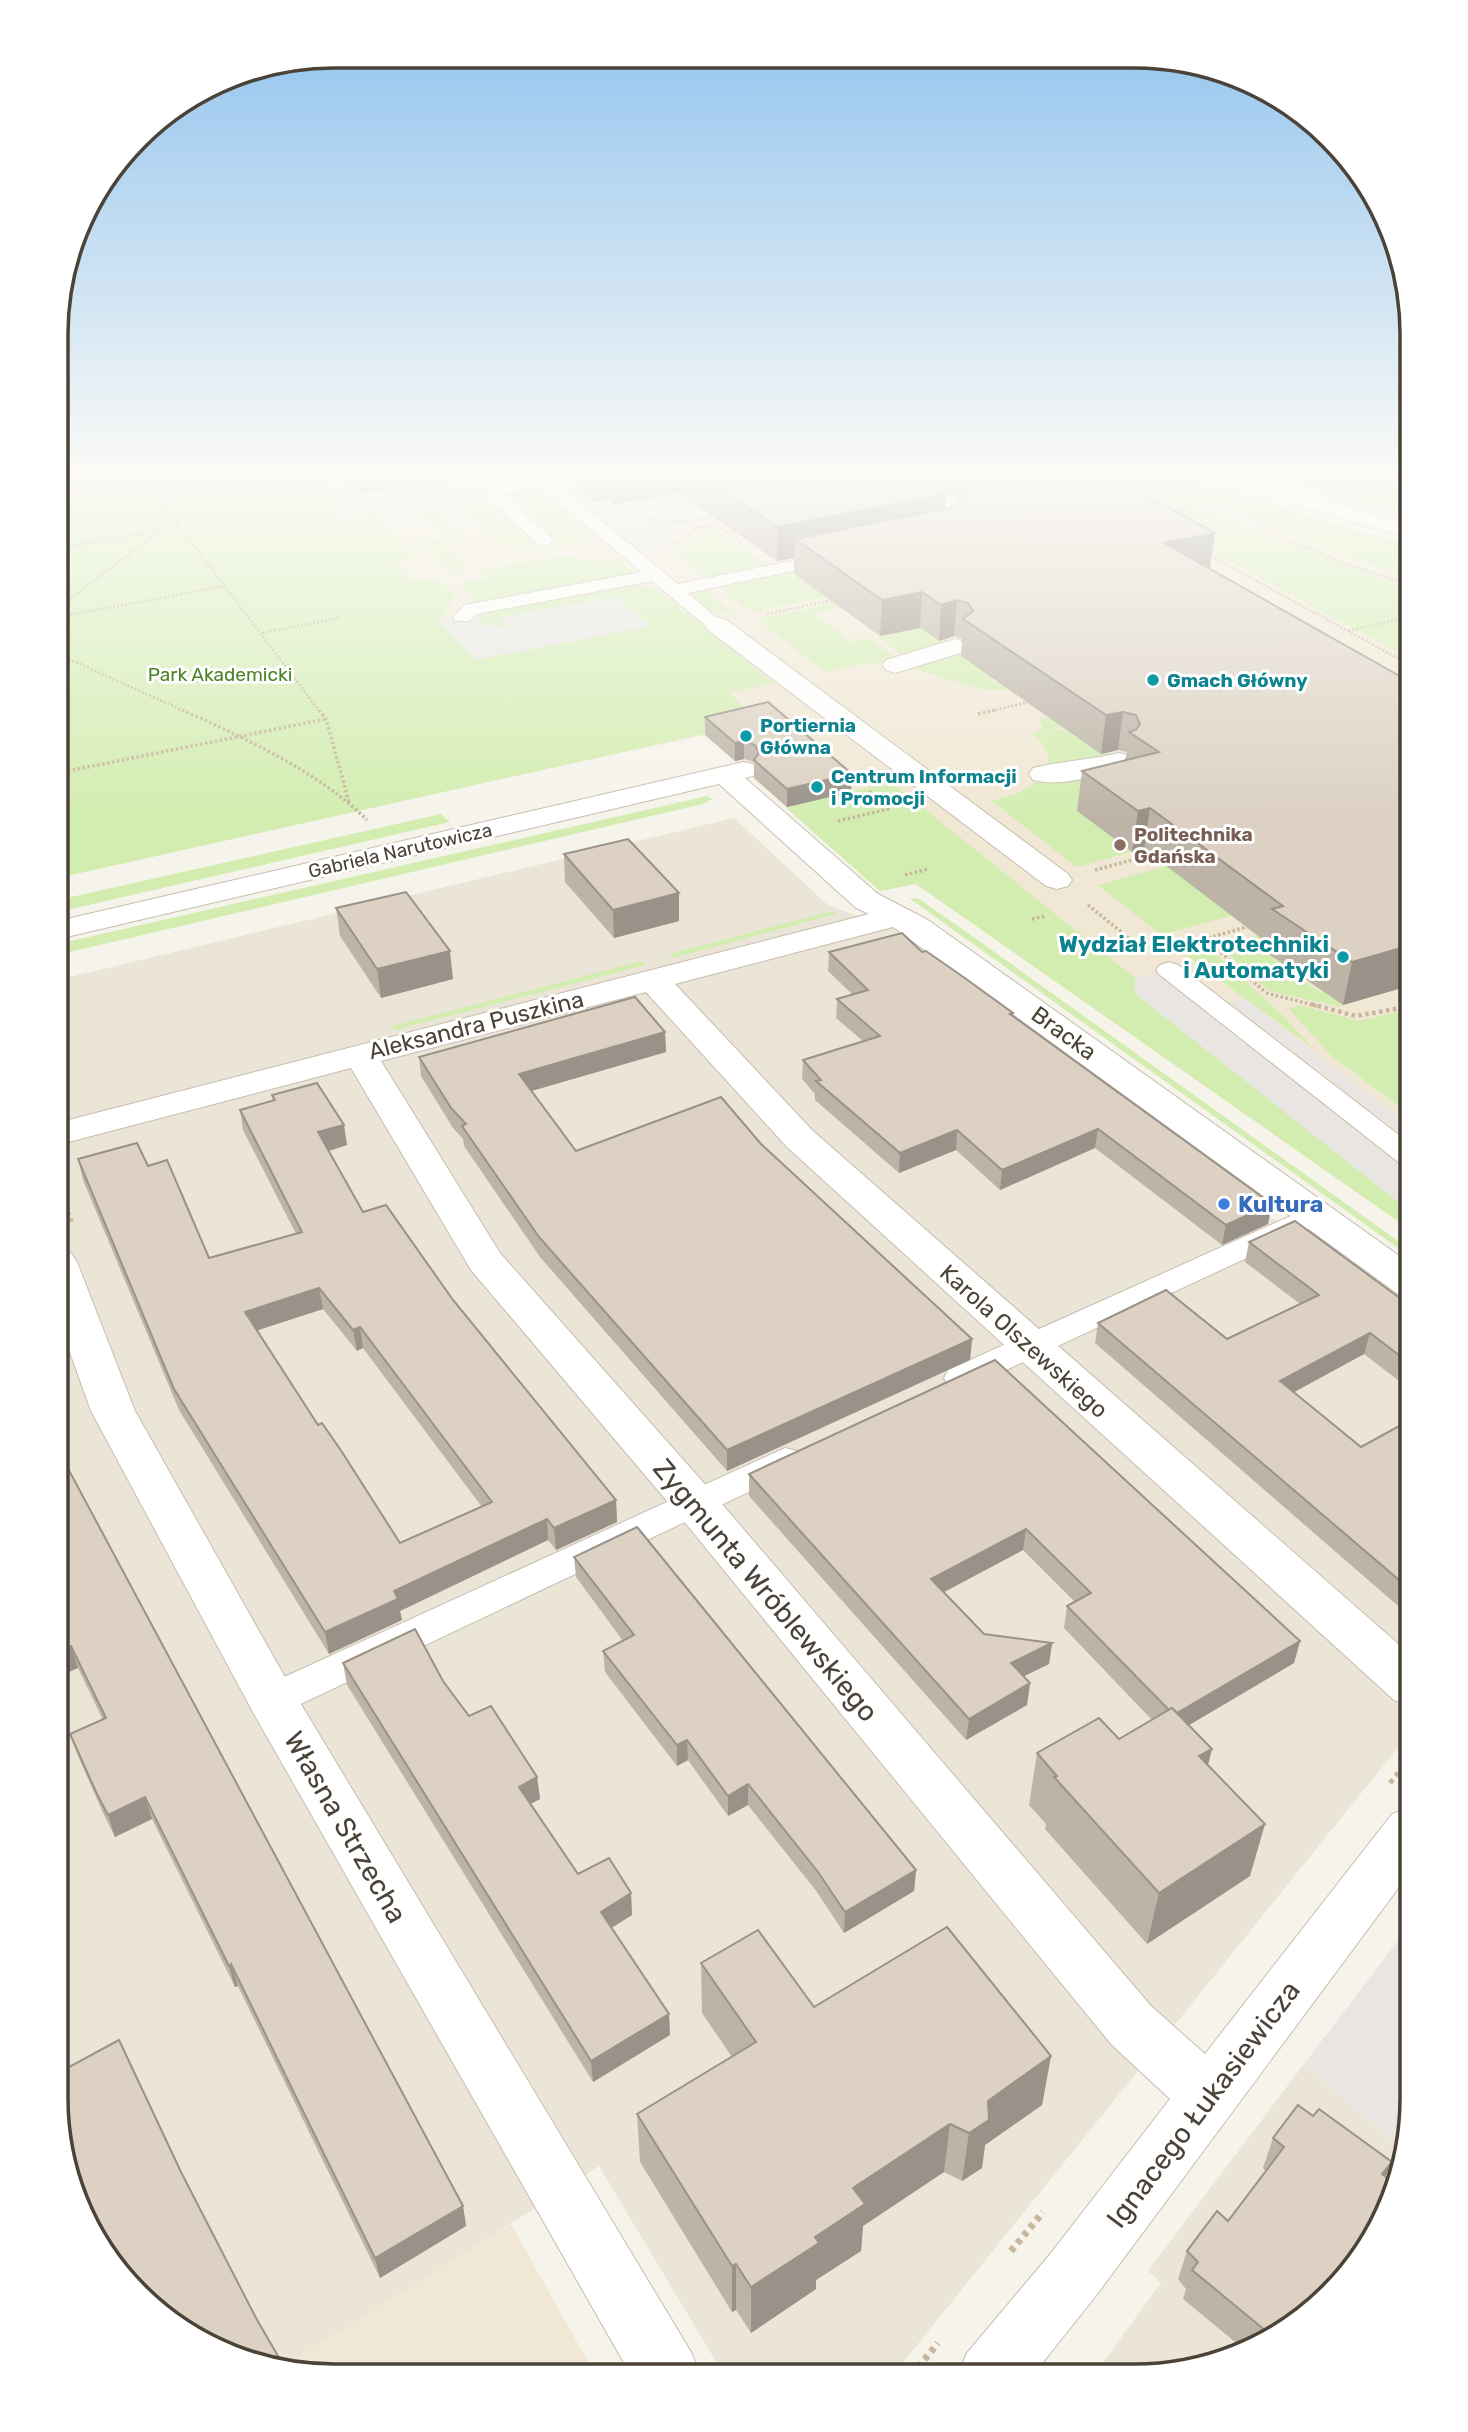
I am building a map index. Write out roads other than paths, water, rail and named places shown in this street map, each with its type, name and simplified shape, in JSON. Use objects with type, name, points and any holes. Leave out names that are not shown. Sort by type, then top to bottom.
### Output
[{"type":"street","points":[[713,622],[1057,880]]},
{"type":"street","points":[[895,665],[956,647]]},
{"type":"street","points":[[1042,774],[1083,771],[1119,761]]},
{"type":"street","name":"Bracka","points":[[734,772],[867,901],[917,927],[1400,1276]]},
{"type":"street","name":"Gabriela Narutowicza","points":[[68,928],[734,772]]},
{"type":"street","name":"Aleksandra Puszkina","points":[[68,1131],[895,917]]},
{"type":"street","name":"Karola Olszewskiego","points":[[652,979],[800,1139],[1400,1675]]},
{"type":"street","name":"Zygmunta Wróblewskiego","points":[[360,1054],[485,1261],[694,1502],[1131,2025],[1209,2096]]},
{"type":"street","name":"Własna Strzecha","points":[[68,1291],[113,1411],[272,1700],[662,2364]]},
{"type":"street","name":"Ignacego Łukasiewicza","points":[[1000,2364],[1073,2276],[1400,1846]]},
{"type":"lane","points":[[462,617],[471,609],[572,590]]},
{"type":"lane","points":[[675,590],[713,622]]},
{"type":"lane","points":[[1160,962],[1400,1150]]},
{"type":"lane","points":[[932,1391],[1315,1214]]},
{"type":"lane","points":[[272,1700],[810,1448]]},
{"type":"place","name":"Gmach Główny","points":[[1153,680]]},
{"type":"place","name":"Portiernia Główna","points":[[746,736]]},
{"type":"place","name":"Centrum Informacji i Promocji","points":[[817,787]]},
{"type":"place","name":"Politechnika Gdańska","points":[[1120,845]]},
{"type":"place","name":"Wydział Elektrotechniki i Automatyki","points":[[1343,957]]},
{"type":"place","name":"Kultura","points":[[1224,1204]]},
{"type":"park label","name":"Park Akademicki","points":[[220,674]]}]
